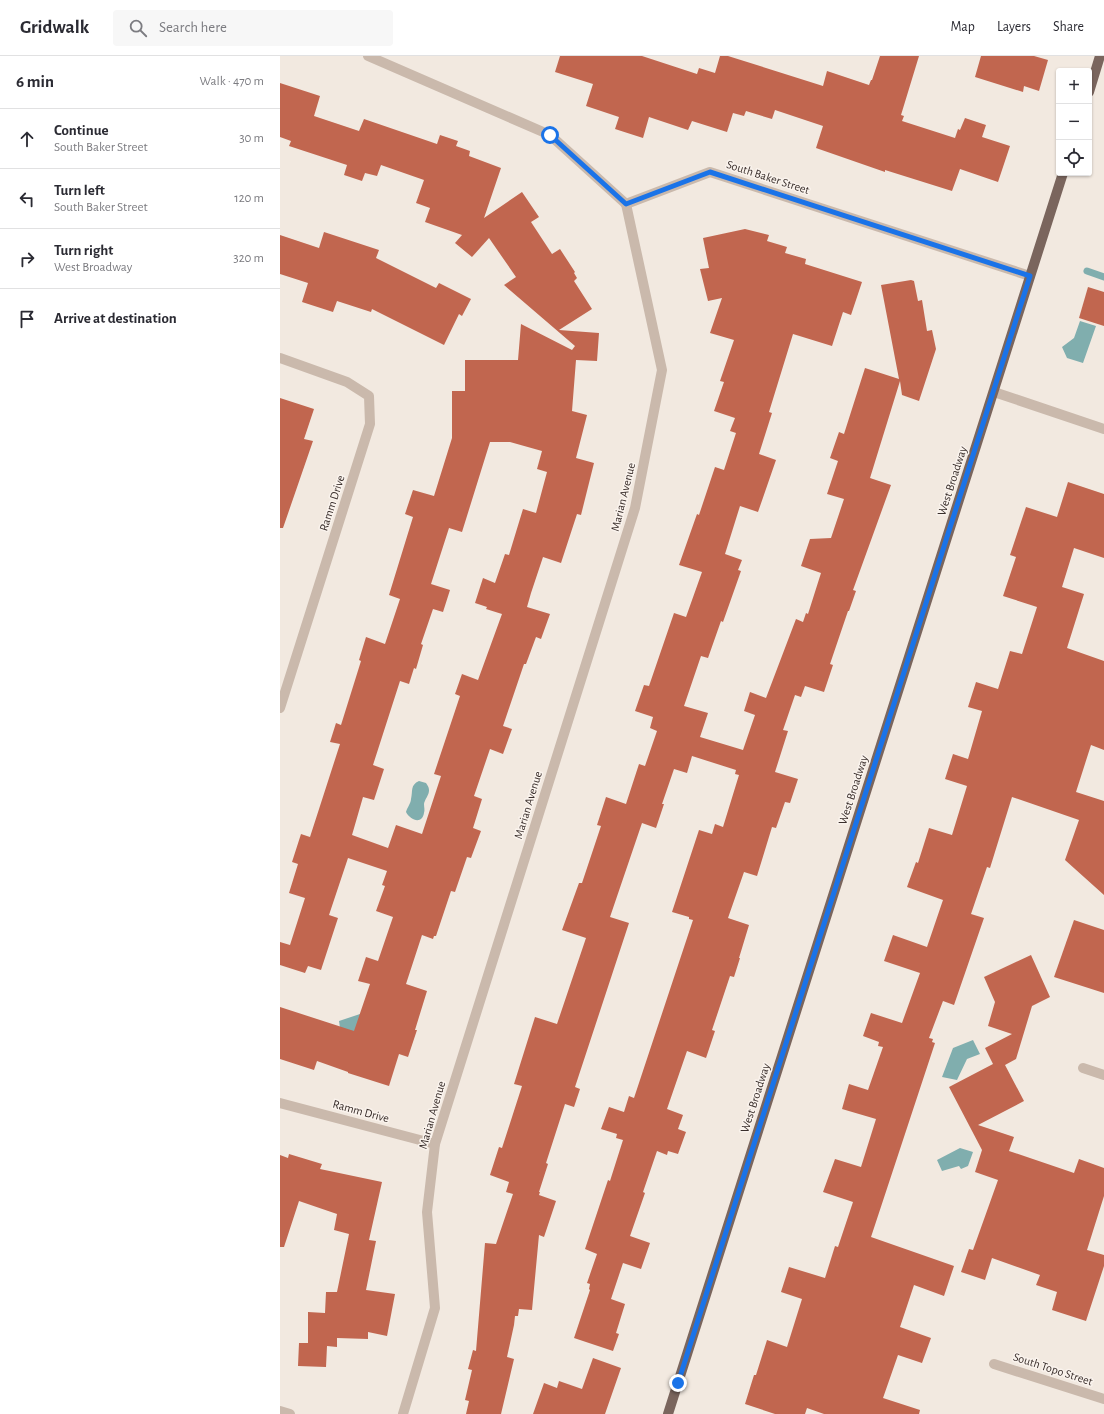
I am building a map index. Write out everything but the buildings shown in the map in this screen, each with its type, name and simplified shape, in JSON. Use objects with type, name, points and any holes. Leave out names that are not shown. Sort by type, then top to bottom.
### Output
[{"type":"main road","points":[[1092,82],[1100,56]]},
{"type":"main road","name":"West Broadway","points":[[668,1414],[1062,176]]},
{"type":"street","points":[[368,56],[550,135],[626,204]]},
{"type":"street","name":"South Baker Street","points":[[626,204],[710,172],[1030,276]]},
{"type":"street","name":"Marian Avenue","points":[[403,1414],[435,1308],[427,1212],[435,1144],[636,508],[662,370],[626,204]]},
{"type":"street","name":"Ramm Drive","points":[[280,358],[347,382],[369,396],[370,424],[280,708]]},
{"type":"street","points":[[994,392],[1104,429]]},
{"type":"street","points":[[1083,1068],[1104,1075]]},
{"type":"street","name":"Ramm Drive","points":[[280,1103],[435,1144]]},
{"type":"street","name":"South Topo Street","points":[[994,1364],[1103,1396]]},
{"type":"street","points":[[280,1410],[290,1414]]},
{"type":"water","points":[[1080,321],[1096,326],[1083,363],[1067,358],[1062,347],[1074,338]]},
{"type":"water","points":[[419,781],[426,783],[429,791],[424,804],[423,817],[416,820],[410,817],[406,812],[411,801],[412,788],[414,784]]},
{"type":"water","points":[[360,1014],[379,1025],[341,1035],[339,1021]]},
{"type":"water","points":[[973,1040],[980,1054],[967,1059],[957,1080],[942,1077],[953,1048]]},
{"type":"water","points":[[960,1148],[973,1152],[968,1166],[961,1169],[959,1166],[942,1171],[937,1160]]},
{"type":"waterway","points":[[1087,271],[1104,277]]},
{"type":"route","points":[[550,135],[626,204],[710,172],[1030,276],[678,1383]]}]
